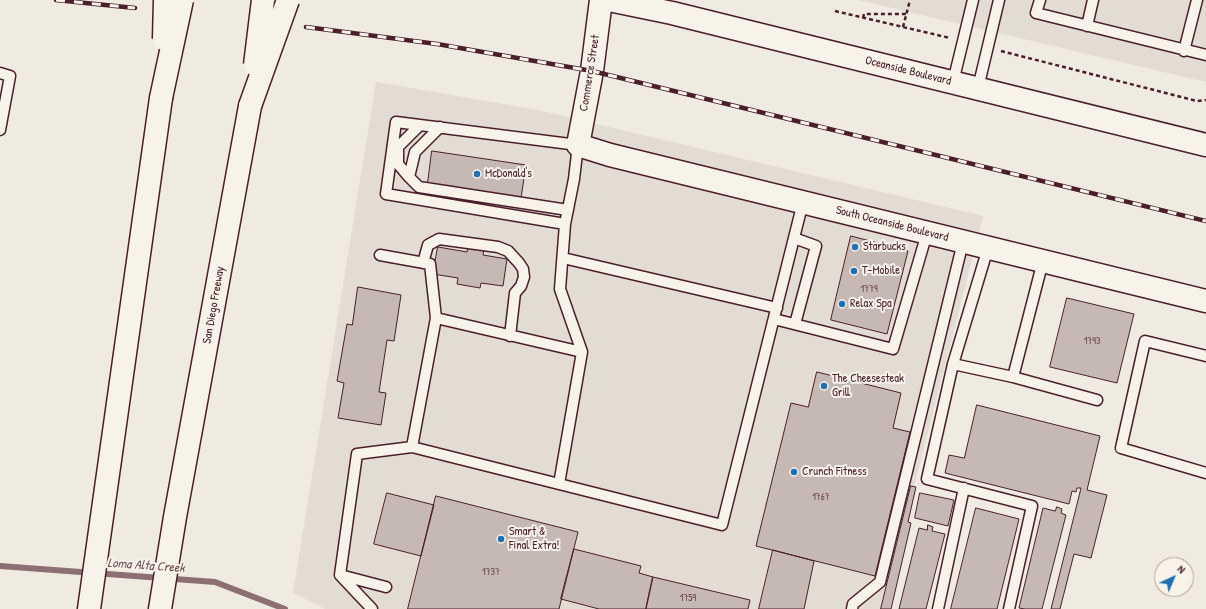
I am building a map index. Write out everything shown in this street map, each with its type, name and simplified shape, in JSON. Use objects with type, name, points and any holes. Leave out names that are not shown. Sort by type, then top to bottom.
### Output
[{"type":"main road","points":[[162,98],[165,0]]},
{"type":"main road","points":[[89,609],[162,98],[182,0]]},
{"type":"main road","name":"San Diego Freeway","points":[[160,609],[175,517],[250,106],[263,0]]},
{"type":"main road","points":[[250,106],[288,0]]},
{"type":"main road","name":"Commerce Street","points":[[578,145],[592,71],[601,0]]},
{"type":"main road","name":"Oceanside Boulevard","points":[[609,0],[672,13],[1206,145]]},
{"type":"main road","name":"South Oceanside Boulevard","points":[[578,145],[610,155],[1206,301]]},
{"type":"lane","points":[[953,82],[973,0]]},
{"type":"lane","points":[[978,88],[999,0]]},
{"type":"lane","points":[[1040,0],[1036,13],[1184,51],[1206,55]]},
{"type":"lane","points":[[1087,26],[1093,0]]},
{"type":"lane","points":[[1184,51],[1197,0]]},
{"type":"lane","points":[[0,74],[10,76],[0,130]]},
{"type":"lane","points":[[559,484],[582,352],[560,289],[565,224],[574,179],[578,145],[396,122],[386,194],[565,224]]},
{"type":"lane","points":[[420,125],[398,147],[398,164],[419,187],[568,210]]},
{"type":"lane","points":[[409,177],[415,152],[440,127]]},
{"type":"lane","points":[[340,575],[357,454],[412,447],[722,525],[803,202]]},
{"type":"lane","points":[[774,319],[893,349],[927,233]]},
{"type":"lane","points":[[794,238],[816,246],[795,324]]},
{"type":"lane","points":[[423,263],[428,245],[439,239],[498,247],[508,251],[523,269],[524,277],[521,286],[515,294],[510,336]]},
{"type":"lane","points":[[852,609],[853,604],[880,582],[963,242]]},
{"type":"lane","points":[[988,248],[953,364],[927,479],[1032,506],[1009,609]]},
{"type":"lane","points":[[380,255],[430,264],[436,318],[412,447]]},
{"type":"lane","points":[[563,258],[777,308]]},
{"type":"lane","points":[[1013,377],[1043,261]]},
{"type":"lane","points":[[436,318],[582,352]]},
{"type":"lane","points":[[1206,356],[1145,341],[1121,448],[1206,473]]},
{"type":"lane","points":[[953,364],[1013,377],[1097,400]]},
{"type":"lane","points":[[938,609],[964,488]]},
{"type":"lane","points":[[340,575],[386,588]]},
{"type":"lane","points":[[340,575],[372,609]]},
{"type":"path","points":[[903,27],[910,0]]},
{"type":"path","points":[[835,11],[963,42]]},
{"type":"path","points":[[863,18],[864,14],[906,14]]},
{"type":"path","points":[[988,48],[1197,101],[1206,100]]},
{"type":"shaded area","points":[[858,0],[1206,0],[1206,82]]},
{"type":"shaded area","points":[[376,82],[538,110],[983,216],[883,609],[325,609],[293,593]]},
{"type":"building","name":"McDonald's","points":[[432,151],[526,165],[521,198],[446,190],[447,186],[428,183]]},
{"type":"building","points":[[851,236],[908,251],[887,334],[831,320]]},
{"type":"building","points":[[438,247],[467,252],[468,247],[484,250],[483,255],[507,259],[503,286],[481,283],[480,288],[457,284],[458,278],[433,274]]},
{"type":"building","points":[[358,287],[401,295],[394,341],[387,340],[379,392],[386,393],[381,425],[338,418],[344,383],[337,381],[347,324],[352,325]]},
{"type":"building","points":[[1067,298],[1134,314],[1117,383],[1050,367]]},
{"type":"building","points":[[817,372],[901,393],[893,428],[910,432],[875,576],[756,546],[791,403],[808,407]]},
{"type":"building","points":[[977,405],[1100,436],[1087,490],[1107,495],[1091,558],[1074,554],[1060,609],[1051,609],[1081,488],[1077,488],[1076,492],[1072,491],[1069,504],[945,473],[949,455],[964,458]]},
{"type":"building","points":[[911,486],[916,487],[908,522],[911,523],[891,609],[881,609]]},
{"type":"building","points":[[387,493],[434,505],[421,556],[374,544]]},
{"type":"building","points":[[920,493],[954,500],[948,526],[915,518]]},
{"type":"building","points":[[436,496],[578,532],[559,609],[408,609]]},
{"type":"building","points":[[1057,507],[1062,509],[1061,513],[1066,515],[1042,609],[1019,608],[1043,508],[1055,511]]},
{"type":"building","points":[[976,508],[1019,519],[997,609],[951,609]]},
{"type":"building","points":[[928,525],[933,527],[932,531],[945,534],[926,609],[899,609],[919,528],[927,530]]},
{"type":"building","points":[[574,549],[641,566],[639,573],[653,577],[646,609],[599,609],[561,599]]},
{"type":"building","points":[[773,550],[814,561],[804,609],[759,609]]},
{"type":"building","points":[[653,577],[750,600],[748,609],[646,609]]},
{"type":"waterway","name":"Loma Alta Creek","points":[[0,566],[215,582],[285,609]]},
{"type":"railway","points":[[56,0],[135,8]]},
{"type":"railway","points":[[306,27],[437,44],[592,71],[1206,221]]},
{"type":"place","name":"McDonald's","points":[[477,174]]},
{"type":"place","name":"Starbucks","points":[[855,247]]},
{"type":"place","name":"T-Mobile","points":[[854,271]]},
{"type":"place","name":"Relax Spa","points":[[842,304]]},
{"type":"place","name":"The Cheesesteak Grill","points":[[824,386]]},
{"type":"place","name":"Crunch Fitness","points":[[794,472]]},
{"type":"place","name":"Smart & Final Extra!","points":[[501,539]]}]
